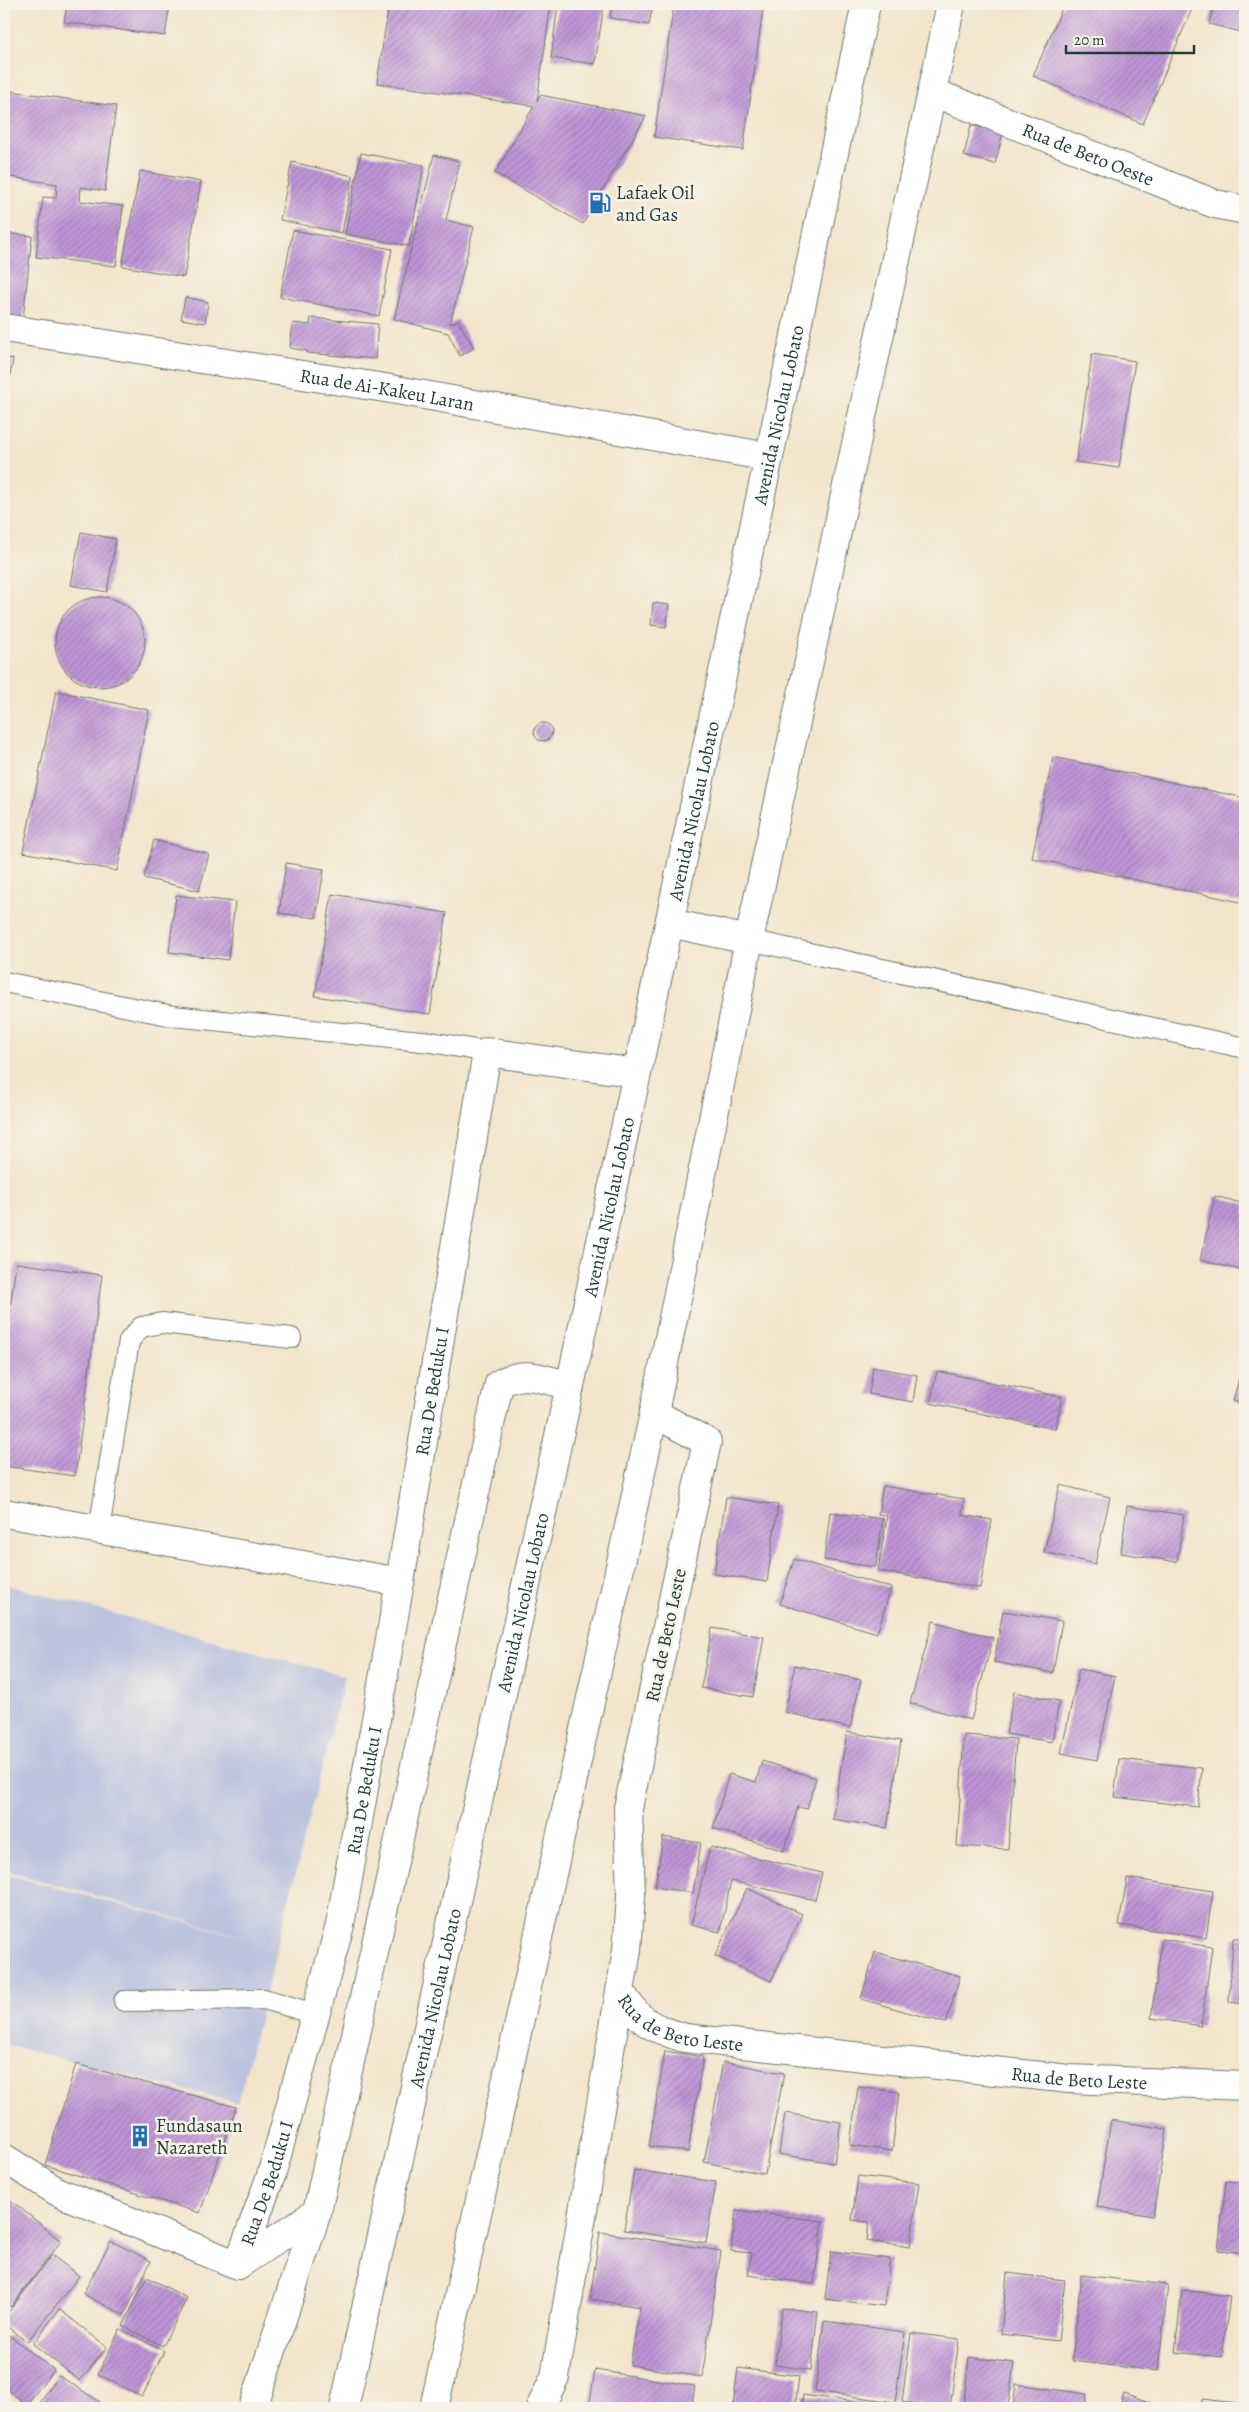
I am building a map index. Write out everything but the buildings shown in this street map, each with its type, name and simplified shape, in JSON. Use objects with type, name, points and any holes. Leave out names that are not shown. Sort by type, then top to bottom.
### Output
[{"type":"street","name":"Avenida Nicolau Lobato","points":[[344,2408],[570,1386],[866,4]]},
{"type":"street","points":[[434,2408],[629,1530],[749,940],[951,4]]},
{"type":"street","name":"Rua de Beto Oeste","points":[[932,92],[1216,204],[1245,210]]},
{"type":"street","name":"Rua de Ai-Kakeu Laran","points":[[4,328],[386,388],[769,457]]},
{"type":"street","points":[[670,923],[749,940]]},
{"type":"street","points":[[487,1052],[637,1073]]},
{"type":"street","name":"Rua De Beduku I","points":[[4,2158],[58,2192],[238,2265],[272,2173],[340,1925],[400,1582],[487,1052]]},
{"type":"street","points":[[253,2408],[317,2212],[499,1384],[512,1376],[526,1374],[570,1386]]},
{"type":"street","name":"Rua de Beto Leste","points":[[654,1413],[707,1442],[628,1808],[631,1897],[627,1950],[620,1991],[633,2012],[663,2032],[685,2038],[1069,2079],[1245,2086]]},
{"type":"street","points":[[4,1514],[400,1582]]},
{"type":"street","points":[[540,2408],[555,2377],[620,1991]]},
{"type":"street","points":[[238,2265],[317,2212]]},
{"type":"lane","points":[[749,940],[1245,1048]]},
{"type":"lane","points":[[4,982],[172,1016],[431,1042],[487,1052]]},
{"type":"lane","points":[[100,1530],[129,1341],[141,1327],[162,1323],[292,1338]]},
{"type":"lane","points":[[124,2001],[264,1999],[315,2014]]},
{"type":"shaded area","points":[[4,1584],[345,1676],[238,2103],[4,2044],[4,1874],[273,1945],[4,1870]]},
{"type":"place","name":"Lafaek Oil and Gas","points":[[600,203]]},
{"type":"place","name":"Fundasaun Nazareth","points":[[140,2136]]}]
